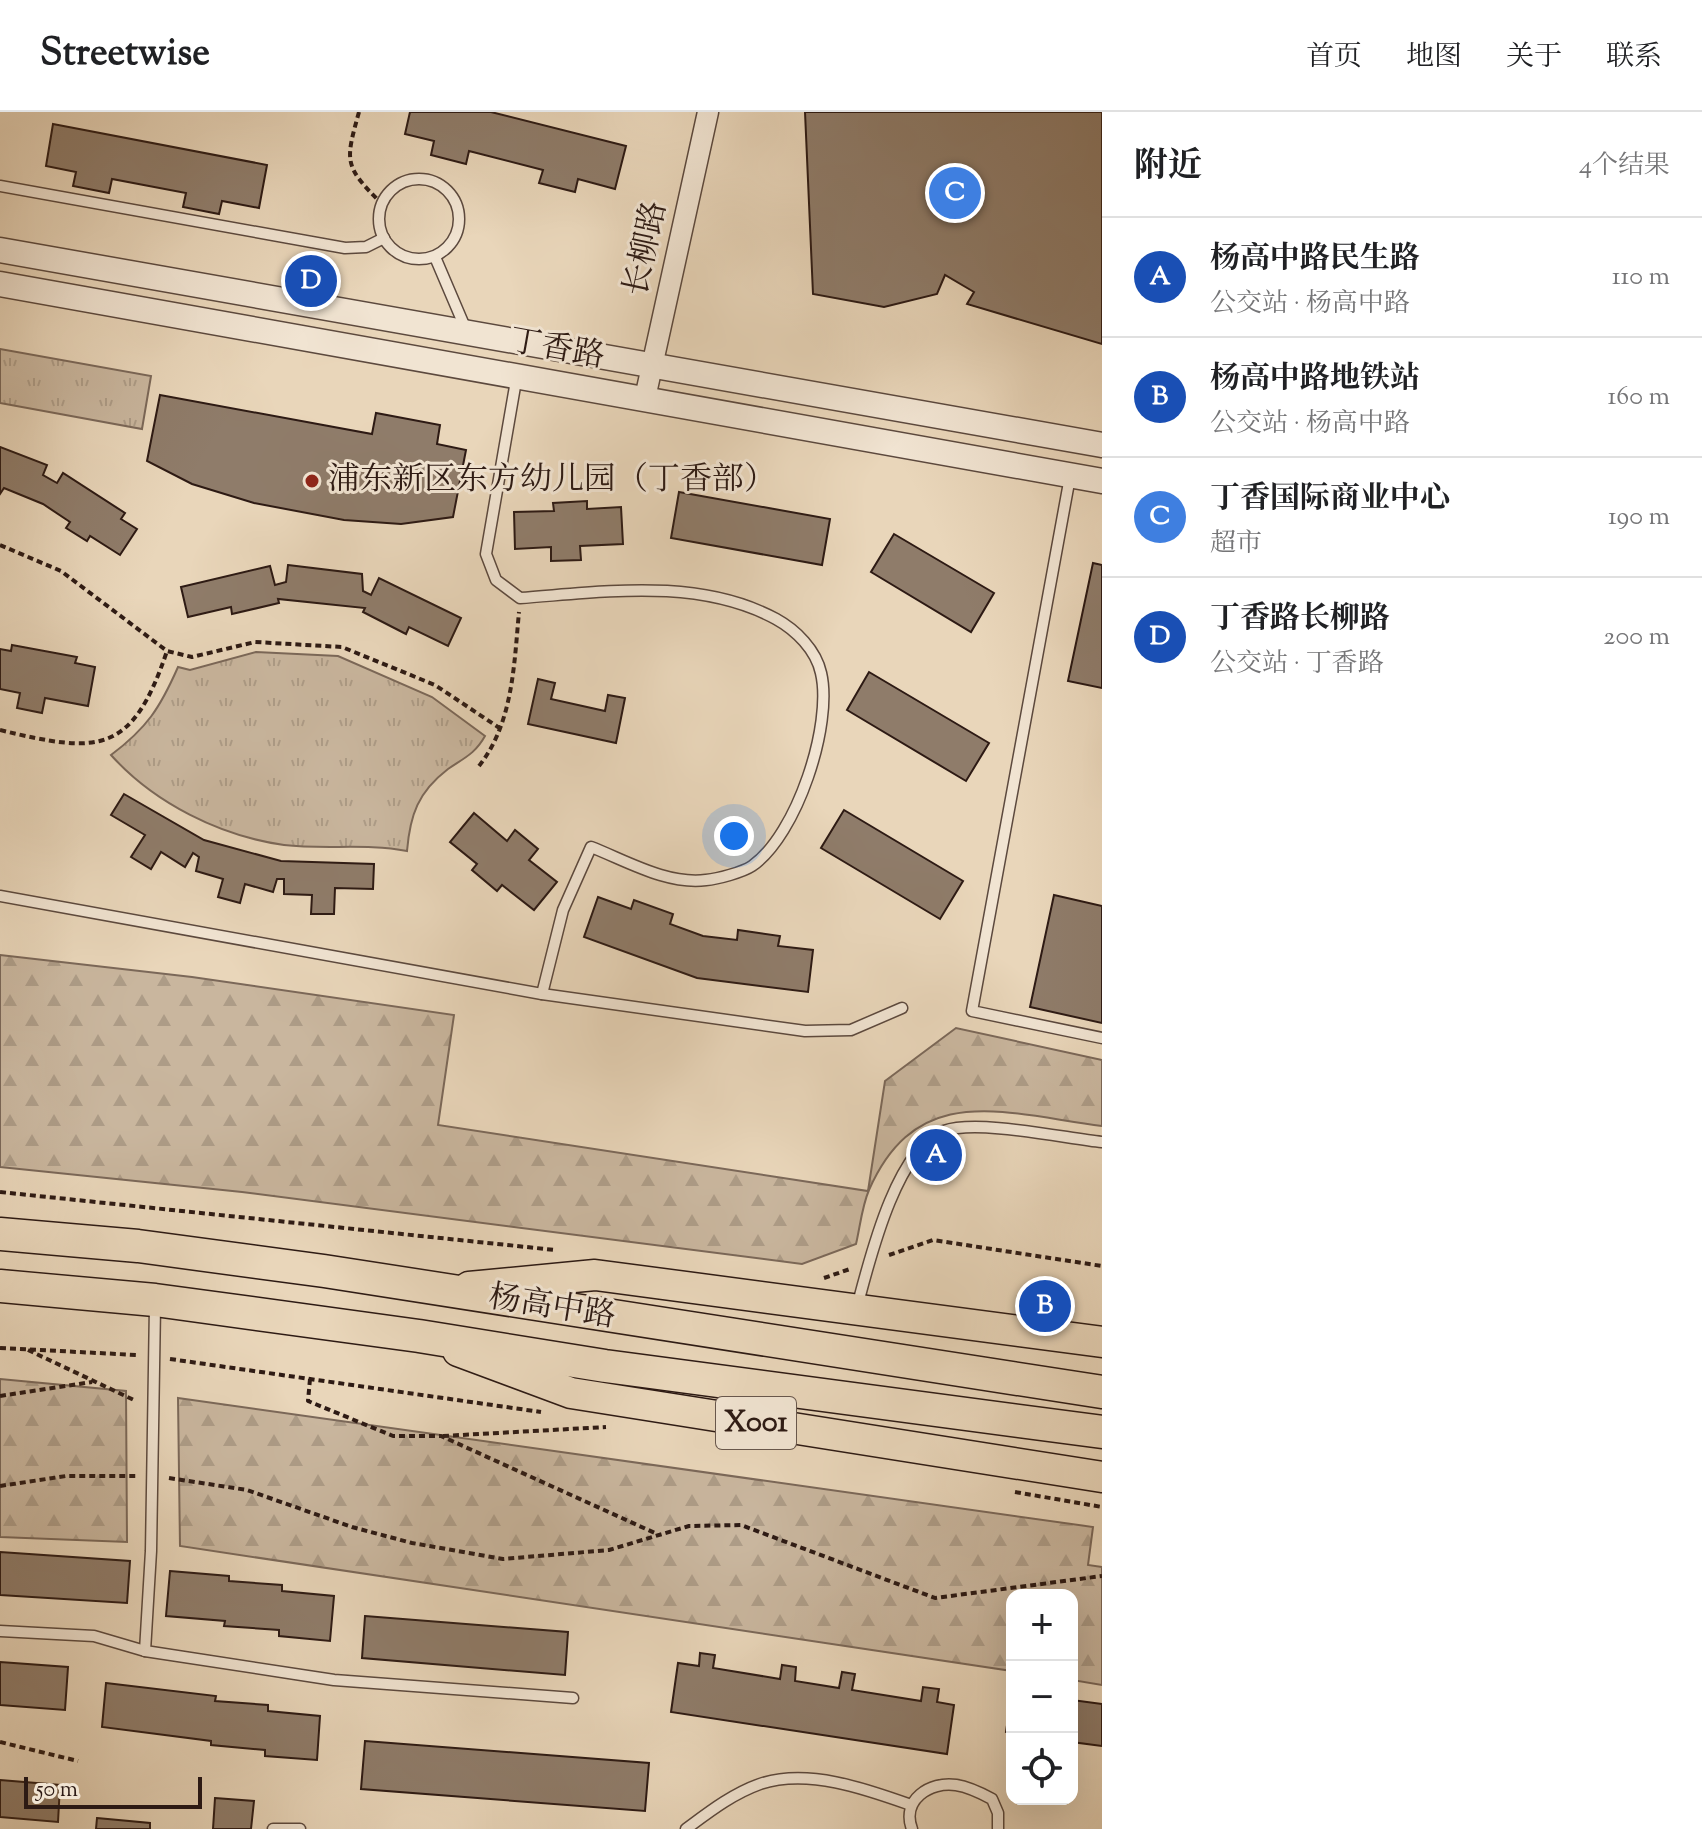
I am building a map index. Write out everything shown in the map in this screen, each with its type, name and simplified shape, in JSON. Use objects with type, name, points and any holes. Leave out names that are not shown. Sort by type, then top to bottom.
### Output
[{"type":"highway","name":"杨高中路","points":[[0,1234],[138,1246],[1102,1392]]},
{"type":"highway","name":"杨高中路","points":[[0,1286],[155,1300],[419,1336],[635,1370],[1102,1432]]},
{"type":"main road","points":[[437,1290],[595,1275],[1102,1342]]},
{"type":"main road","name":"杨高中路","points":[[419,1336],[571,1393],[1102,1477]]},
{"type":"street","name":"长柳路","points":[[645,398],[708,112]]},
{"type":"street","name":"丁香路","points":[[0,250],[1102,445]]},
{"type":"street","name":"丁香路","points":[[0,284],[1102,481]]},
{"type":"lane","points":[[427,179],[449,192],[459,215],[459,228],[446,250],[435,257],[410,259],[397,253],[384,238],[378,217],[381,203],[399,183],[427,179]]},
{"type":"lane","points":[[0,186],[345,248],[366,247],[384,238]]},
{"type":"lane","points":[[435,257],[467,334]]},
{"type":"lane","points":[[517,375],[486,554],[496,580],[520,598],[664,590],[717,597],[776,619],[806,641],[821,673],[820,729],[809,776],[805,791],[780,836],[752,866],[707,881],[667,877],[591,847],[563,910],[542,994]]},
{"type":"lane","points":[[1070,475],[972,1011],[1102,1038]]},
{"type":"lane","points":[[0,896],[542,994],[805,1031],[851,1030],[902,1008]]},
{"type":"lane","points":[[857,1309],[869,1262],[903,1175],[917,1149],[942,1131],[967,1126],[1102,1142]]},
{"type":"lane","points":[[145,1651],[153,1476],[155,1300]]},
{"type":"lane","points":[[0,1631],[94,1636],[145,1651],[334,1680],[573,1698]]},
{"type":"lane","points":[[686,1829],[727,1799],[762,1783],[808,1779],[869,1790],[911,1805]]},
{"type":"lane","points":[[912,1829],[909,1821],[911,1805],[922,1792],[937,1785],[956,1785],[992,1799],[998,1813],[998,1829]]},
{"type":"lane","points":[[273,1829],[300,1829]]},
{"type":"path","points":[[359,112],[349,149],[353,174],[381,203]]},
{"type":"path","points":[[0,545],[61,571],[167,651],[192,657],[255,642],[342,647],[435,685],[501,729]]},
{"type":"path","points":[[479,766],[495,745],[509,705],[520,598]]},
{"type":"path","points":[[0,730],[60,745],[100,742],[128,727],[152,696],[167,651]]},
{"type":"path","points":[[0,1192],[557,1251]]},
{"type":"path","points":[[824,1278],[933,1240],[1102,1266]]},
{"type":"path","points":[[26,1349],[153,1409]]},
{"type":"path","points":[[310,1379],[308,1401],[393,1436],[620,1427]]},
{"type":"path","points":[[0,1396],[94,1381]]},
{"type":"path","points":[[441,1436],[659,1535]]},
{"type":"path","points":[[0,1486],[66,1476],[193,1479],[247,1490],[367,1531],[503,1559],[609,1550],[689,1526],[741,1525],[935,1598],[1102,1576]]},
{"type":"path","points":[[0,1742],[78,1761]]},
{"type":"green space","points":[[0,349],[151,376],[142,429],[0,403]]},
{"type":"green space","points":[[256,652],[338,656],[432,697],[485,736],[473,751],[429,786],[413,815],[407,851],[376,847],[284,845],[236,834],[168,802],[147,788],[111,755],[134,736],[151,716],[178,667],[190,670]]},
{"type":"green space","points":[[0,955],[192,977],[454,1015],[438,1125],[868,1191],[885,1081],[956,1028],[1102,1060],[1102,1126],[999,1112],[968,1112],[939,1118],[913,1131],[889,1155],[869,1190],[856,1244],[802,1264],[242,1192],[0,1167]]},
{"type":"green space","points":[[0,1379],[126,1391],[127,1542],[0,1537]]},
{"type":"green space","points":[[178,1398],[1093,1527],[1088,1565],[1102,1567],[1102,1685],[1078,1681],[1078,1589],[1006,1589],[1006,1670],[180,1546]]},
{"type":"building","points":[[410,112],[491,112],[626,146],[615,189],[578,179],[575,192],[539,183],[543,170],[469,151],[466,164],[431,155],[434,141],[405,134]]},
{"type":"building","points":[[805,112],[1102,112],[1102,344],[967,304],[974,292],[945,275],[937,294],[884,307],[813,294]]},
{"type":"building","points":[[53,124],[267,165],[259,208],[222,201],[219,214],[183,207],[186,193],[112,179],[109,193],[73,186],[76,172],[46,166]]},
{"type":"building","points":[[160,395],[372,434],[376,413],[440,425],[437,444],[466,450],[453,517],[401,524],[344,520],[254,503],[192,484],[147,461]]},
{"type":"building","points":[[0,447],[47,465],[43,475],[57,483],[63,473],[125,513],[121,519],[137,529],[120,555],[90,536],[87,541],[66,528],[70,522],[43,504],[4,488],[0,494]]},
{"type":"building","points":[[679,492],[830,519],[822,565],[671,538]]},
{"type":"building","points":[[587,501],[587,509],[621,507],[623,544],[580,546],[581,560],[551,561],[551,547],[515,549],[514,512],[554,511],[553,503]]},
{"type":"building","points":[[894,534],[994,593],[971,632],[871,572]]},
{"type":"building","points":[[1093,563],[1102,565],[1102,688],[1068,681]]},
{"type":"building","points":[[288,565],[362,574],[363,591],[371,595],[379,578],[461,618],[448,646],[409,627],[406,634],[363,612],[365,608],[278,599],[279,603],[232,614],[231,607],[188,617],[181,587],[270,566],[275,585],[286,582]]},
{"type":"building","points":[[12,645],[77,657],[75,663],[95,667],[88,706],[45,698],[42,713],[17,708],[20,693],[0,689],[0,649],[11,651]]},
{"type":"building","points":[[869,672],[989,743],[966,781],[847,710]]},
{"type":"building","points":[[538,679],[555,683],[551,699],[605,711],[608,695],[625,698],[616,743],[528,724]]},
{"type":"building","points":[[124,794],[204,840],[281,861],[374,864],[373,889],[335,888],[334,914],[311,914],[312,895],[284,894],[284,879],[277,879],[273,892],[245,884],[240,903],[218,897],[223,879],[196,871],[199,857],[193,853],[185,867],[161,852],[151,869],[131,857],[145,835],[111,815]]},
{"type":"building","points":[[844,810],[963,881],[940,919],[821,848]]},
{"type":"building","points":[[474,813],[507,841],[515,830],[538,849],[529,860],[557,882],[534,910],[502,885],[497,891],[472,870],[477,864],[450,842]]},
{"type":"building","points":[[1054,895],[1102,906],[1102,1023],[1030,1007]]},
{"type":"building","points":[[598,897],[631,909],[634,900],[673,914],[670,924],[703,936],[737,940],[738,930],[780,936],[778,946],[813,950],[808,992],[697,978],[584,937]]},
{"type":"building","points":[[0,1552],[130,1561],[127,1603],[0,1595]]},
{"type":"building","points":[[170,1571],[229,1576],[229,1581],[282,1585],[282,1591],[334,1596],[330,1641],[279,1636],[279,1630],[224,1626],[225,1621],[166,1616]]},
{"type":"building","points":[[365,1616],[568,1632],[565,1675],[362,1658]]},
{"type":"building","points":[[700,1653],[715,1655],[713,1668],[780,1679],[782,1665],[796,1667],[795,1681],[839,1688],[842,1672],[855,1674],[852,1690],[921,1701],[923,1687],[939,1689],[937,1702],[954,1705],[947,1754],[671,1712],[678,1663],[699,1666]]},
{"type":"building","points":[[0,1662],[68,1667],[65,1710],[0,1705]]},
{"type":"building","points":[[106,1683],[216,1696],[215,1701],[268,1705],[268,1711],[320,1716],[317,1760],[265,1756],[265,1750],[211,1745],[211,1741],[102,1727]]},
{"type":"building","points":[[1078,1701],[1102,1704],[1102,1746],[1078,1743]]},
{"type":"building","points":[[365,1741],[649,1763],[645,1811],[361,1789]]},
{"type":"building","points":[[0,1780],[60,1785],[58,1822],[0,1817]]},
{"type":"building","points":[[215,1798],[254,1801],[251,1829],[213,1829]]},
{"type":"building","points":[[97,1818],[150,1823],[150,1829],[96,1829]]},
{"type":"place","name":"丁香国际商业中心","points":[[955,193]]},
{"type":"place","name":"丁香路长柳路","points":[[311,281]]},
{"type":"place","name":"浦东新区东方幼儿园（丁香部）","points":[[312,481]]},
{"type":"place","name":"杨高中路民生路","points":[[936,1155]]},
{"type":"place","name":"杨高中路地铁站","points":[[1045,1306]]}]
